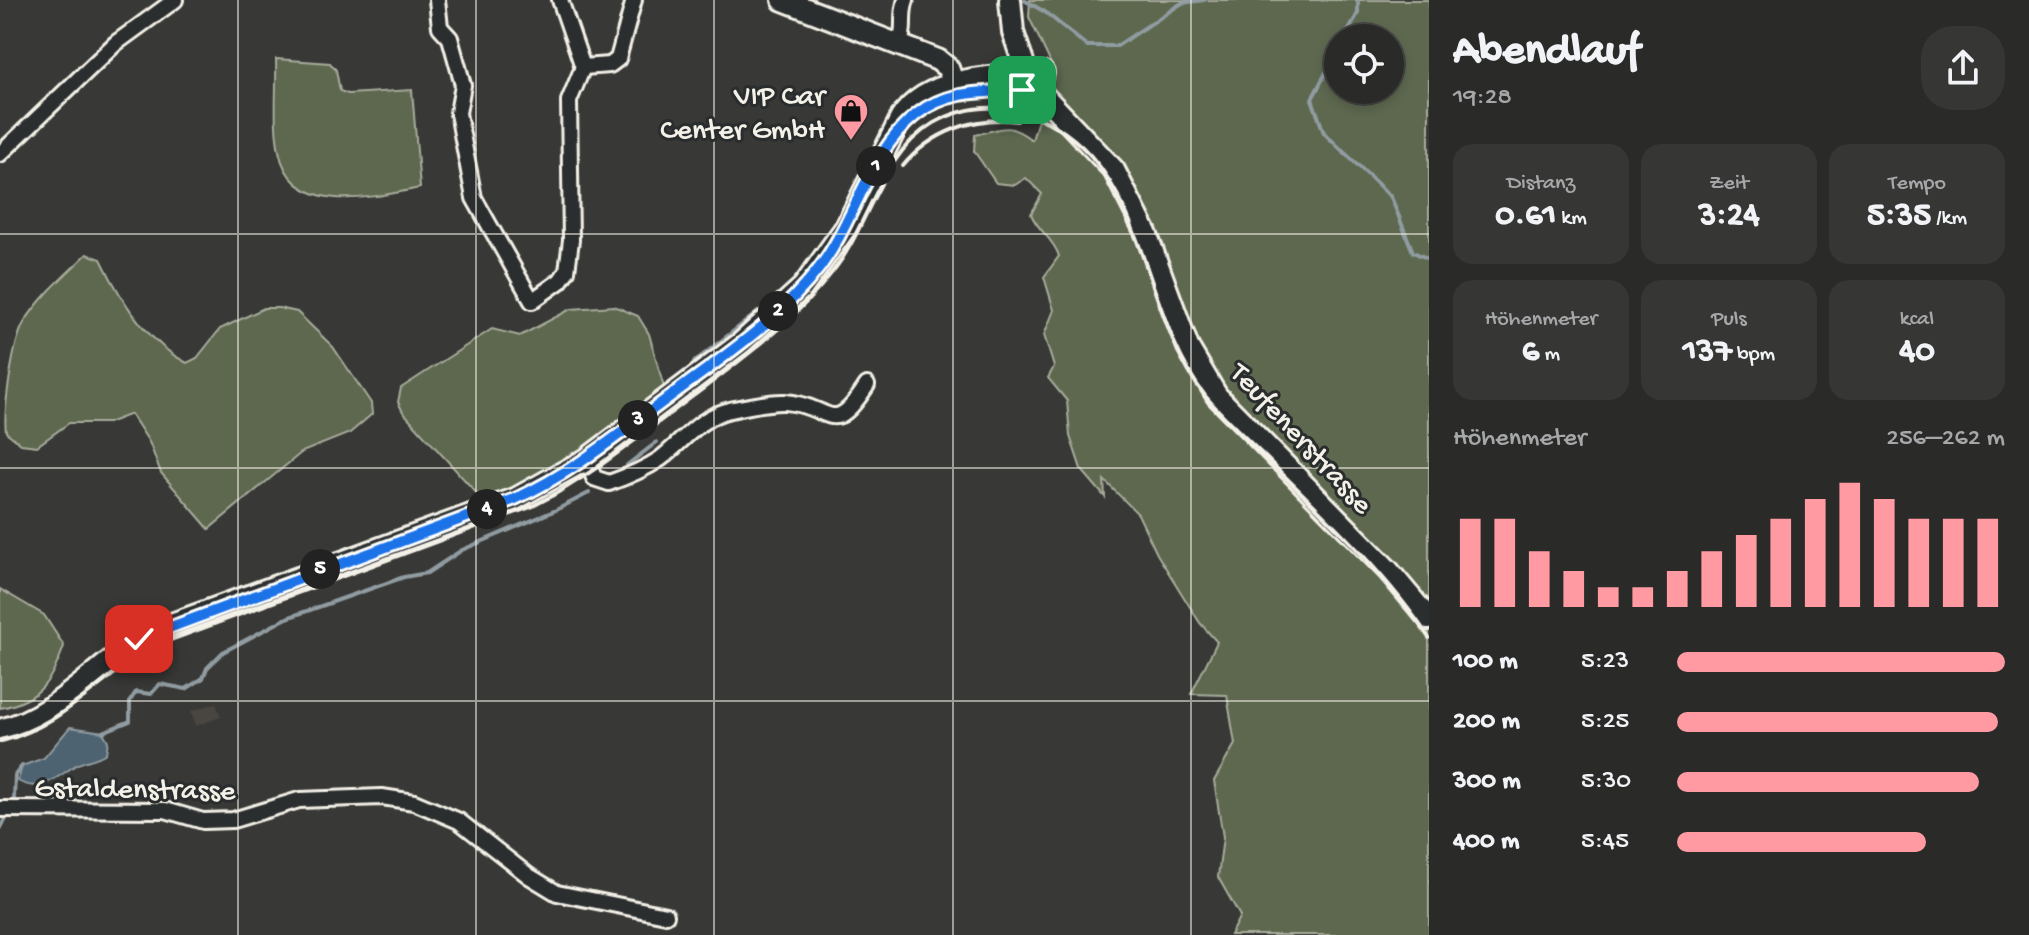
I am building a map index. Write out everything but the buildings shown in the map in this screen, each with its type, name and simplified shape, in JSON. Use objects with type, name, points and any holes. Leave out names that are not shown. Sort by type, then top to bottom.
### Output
[{"type":"street","points":[[0,154],[116,43],[175,0]]},
{"type":"street","points":[[437,0],[440,27],[450,38],[463,85],[458,113],[474,198],[532,301],[560,281],[570,256],[569,101],[583,67],[560,0]]},
{"type":"street","points":[[583,67],[610,65],[618,59],[634,0]]},
{"type":"street","points":[[783,0],[900,43],[944,64],[948,90]]},
{"type":"street","points":[[900,43],[905,30],[903,15],[906,0]]},
{"type":"street","name":"Teufenerstrasse","points":[[1012,6],[1036,78],[1104,136],[1125,164],[1141,201],[1146,233],[1188,347],[1217,396],[1388,570],[1429,619]]},
{"type":"street","points":[[0,730],[40,715],[118,653],[158,629],[515,499],[587,459],[741,343],[803,287],[834,247],[905,112],[948,90],[1036,78]]},
{"type":"street","points":[[587,459],[594,478],[609,483],[660,459],[699,423],[727,411],[786,402],[829,416],[841,415],[850,412],[867,385]]},
{"type":"street","name":"Gstaldenstrasse","points":[[0,809],[165,810],[203,821],[233,820],[299,800],[382,797],[414,802],[459,821],[529,876],[557,893],[666,915]]},
{"type":"shaded area","points":[[216,703],[221,717],[196,726],[191,711]]},
{"type":"green space","points":[[1030,0],[1429,0],[1429,935],[1230,935],[1240,916],[1218,877],[1223,837],[1214,781],[1235,744],[1227,695],[1191,694],[1217,642],[1200,623],[1157,554],[1138,514],[1104,480],[1105,497],[1081,469],[1070,436],[1067,401],[1048,378],[1054,367],[1044,335],[1054,310],[1044,277],[1059,256],[1031,214],[1042,194],[1026,178],[1015,185],[996,183],[974,151],[975,135],[999,129],[1017,131],[1032,140],[1041,109],[1032,105],[1033,101],[998,96],[1026,95],[1044,102],[1054,70],[1029,17]]},
{"type":"green space","points":[[276,59],[330,63],[336,70],[340,91],[348,94],[412,90],[420,188],[358,198],[337,198],[317,195],[300,186],[287,172],[279,151]]},
{"type":"green space","points":[[87,254],[101,259],[116,288],[147,331],[159,344],[187,363],[197,358],[220,329],[264,308],[297,312],[333,347],[371,403],[372,414],[350,433],[302,452],[209,529],[161,473],[149,442],[131,414],[108,423],[69,423],[37,446],[21,444],[6,432],[5,422],[10,376],[20,332],[38,304]]},
{"type":"green space","points":[[614,306],[638,316],[649,334],[667,398],[490,508],[403,412],[398,402],[401,388],[492,329],[520,336],[571,309]]},
{"type":"green space","points":[[0,589],[44,615],[64,646],[42,688],[25,700],[0,708]]},
{"type":"water","points":[[70,727],[103,732],[108,741],[106,753],[76,765],[41,785],[26,785],[18,781],[22,766],[44,758]]},
{"type":"waterway","points":[[1024,0],[1045,12],[1087,46],[1117,46],[1182,3],[1204,0]]},
{"type":"waterway","points":[[1352,24],[1358,13],[1358,0]]},
{"type":"waterway","points":[[1324,76],[1312,99],[1324,133],[1391,197],[1413,252],[1429,259]]},
{"type":"waterway","points":[[694,362],[758,312]]},
{"type":"waterway","points":[[627,465],[657,442]]},
{"type":"waterway","points":[[103,732],[130,721],[130,701],[136,692],[151,694],[160,684],[186,689],[203,678],[207,668],[223,652],[287,618],[404,577],[427,573],[462,550],[589,493]]},
{"type":"waterway","points":[[14,798],[15,775],[22,766]]},
{"type":"waterway","points":[[0,830],[7,817]]},
{"type":"railway","points":[[0,740],[21,734],[61,713],[154,646],[533,506],[576,482],[785,323],[818,289],[846,253],[900,153],[934,123],[976,109],[1018,111],[1038,118],[1075,140],[1091,156],[1110,182],[1125,211],[1173,339],[1206,397],[1372,565],[1429,638]]},
{"type":"railway","points":[[903,166],[927,144],[954,129],[985,121],[1017,121]]},
{"type":"place","name":"VIP Car Center GmbH","points":[[851,142]]},
{"type":"route","points":[[139,639],[158,629],[515,499],[560,477],[741,343],[812,278],[834,247],[887,144],[895,132],[914,116],[933,103],[950,97],[1022,90]]}]
